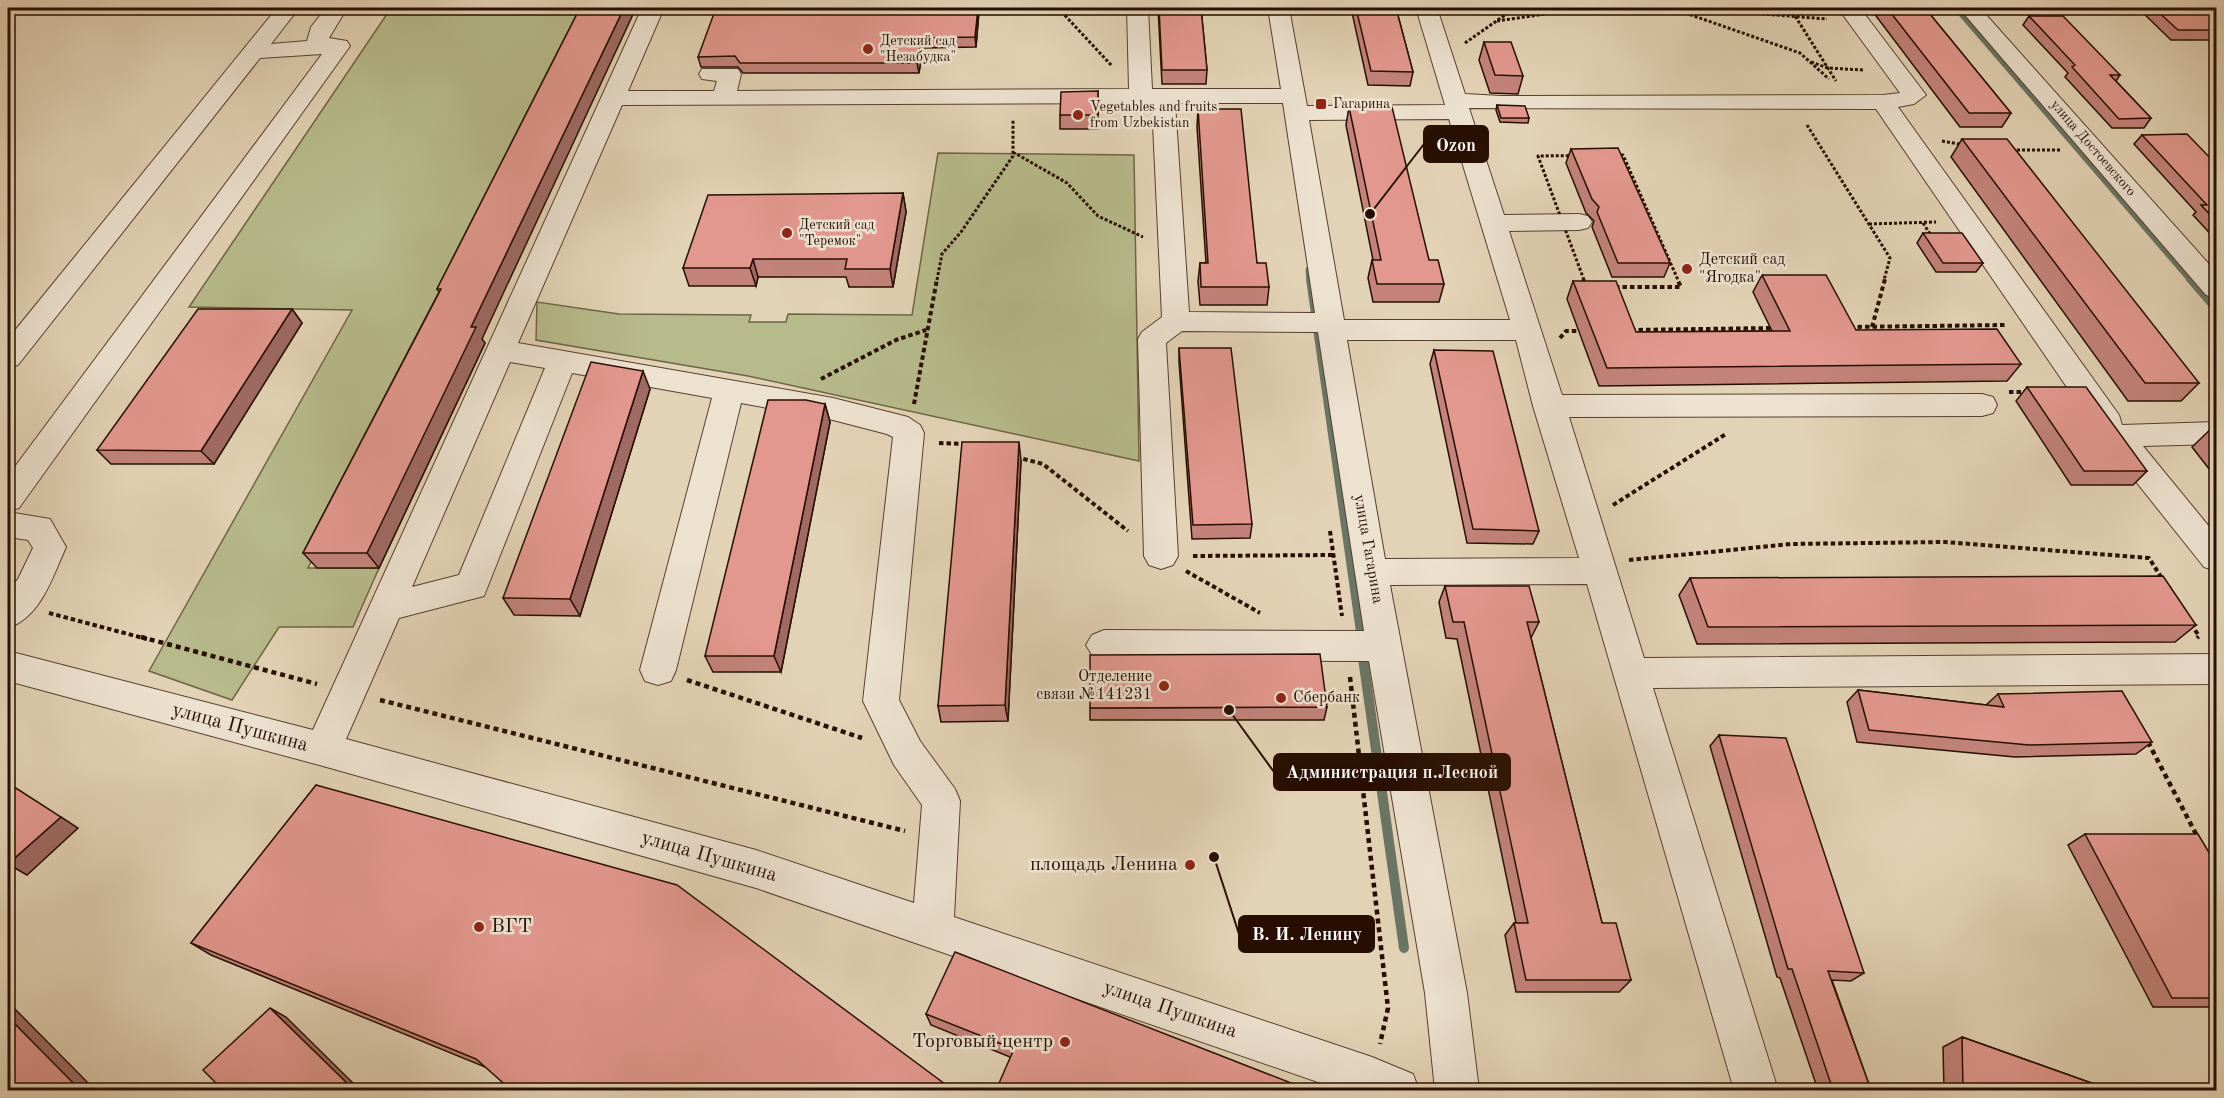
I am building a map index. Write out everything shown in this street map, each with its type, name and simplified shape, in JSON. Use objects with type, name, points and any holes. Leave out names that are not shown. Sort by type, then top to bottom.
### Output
[{"type":"street","points":[[8,358],[250,52],[288,8]]},
{"type":"street","points":[[330,47],[317,40],[322,27],[338,8]]},
{"type":"street","points":[[323,749],[653,8]]},
{"type":"street","points":[[1137,8],[1156,104],[1172,250],[1176,321]]},
{"type":"street","name":"улица Гагарина","points":[[1279,8],[1371,572],[1446,993],[1456,1090]]},
{"type":"street","points":[[1426,8],[1529,336],[1548,406],[1756,1090]]},
{"type":"street","name":"улица Достоевского","points":[[1969,8],[2217,289]]},
{"type":"street","points":[[721,84],[1156,104],[1456,106],[1793,102],[1847,96],[1882,102],[1906,99],[1914,95],[1853,14]]},
{"type":"street","points":[[8,499],[339,46],[250,52]]},
{"type":"street","points":[[612,98],[721,84],[920,79]]},
{"type":"street","points":[[1882,102],[2117,436],[2217,558]]},
{"type":"street","points":[[1156,104],[1251,119]]},
{"type":"street","points":[[1493,223],[1570,222]]},
{"type":"street","points":[[1161,556],[1152,339],[1176,321],[1529,336]]},
{"type":"street","points":[[500,350],[778,399],[897,425],[909,434],[881,702],[907,753],[941,801],[933,929]]},
{"type":"street","points":[[387,607],[472,585],[562,360]]},
{"type":"street","points":[[658,670],[729,390]]},
{"type":"street","points":[[1548,406],[1982,405]]},
{"type":"street","points":[[2117,436],[2217,433]]},
{"type":"street","points":[[8,525],[38,528],[50,547],[31,588],[8,614]]},
{"type":"street","points":[[1371,572],[1598,565]]},
{"type":"street","points":[[1104,645],[1384,646]]},
{"type":"street","name":"улица Пушкина","points":[[8,666],[323,749],[756,869],[1385,1085]]},
{"type":"street","points":[[1631,673],[2217,669]]},
{"type":"path","points":[[1058,8],[1156,104]]},
{"type":"path","points":[[1442,58],[1515,8]]},
{"type":"path","points":[[1497,21],[1586,8]]},
{"type":"path","points":[[1671,8],[1800,53],[1847,96]]},
{"type":"path","points":[[1687,8],[1797,19],[1853,14]]},
{"type":"path","points":[[1790,8],[1847,96]]},
{"type":"path","points":[[1810,62],[1828,68],[1896,72]]},
{"type":"path","points":[[968,444],[935,443],[909,434],[926,330],[942,254],[961,232],[1012,156],[1014,97]]},
{"type":"path","points":[[1793,102],[1890,258],[1872,327]]},
{"type":"path","points":[[1911,143],[1972,148],[1911,143]]},
{"type":"path","points":[[2005,150],[2071,150]]},
{"type":"path","points":[[1012,152],[1067,183],[1098,216],[1172,250]]},
{"type":"path","points":[[1623,155],[1647,210],[1681,287],[1586,287],[1570,222],[1538,156],[1623,155]]},
{"type":"path","points":[[1636,200],[1643,200]]},
{"type":"path","points":[[1641,210],[1647,210]]},
{"type":"path","points":[[1868,224],[1966,221]]},
{"type":"path","points":[[1923,222],[1936,243]]},
{"type":"path","points":[[1656,244],[1662,244]]},
{"type":"path","points":[[1849,327],[2039,324]]},
{"type":"path","points":[[1624,330],[1778,328]]},
{"type":"path","points":[[778,399],[896,340],[926,330]]},
{"type":"path","points":[[1529,336],[1557,341],[1566,331],[1589,330]]},
{"type":"path","points":[[1982,405],[2006,392],[2029,392]]},
{"type":"path","points":[[1585,523],[1771,405]]},
{"type":"path","points":[[1011,456],[1043,464],[1161,556],[1265,616]]},
{"type":"path","points":[[1328,520],[1346,646],[1389,1008],[1385,1085]]},
{"type":"path","points":[[1598,565],[1791,544],[1945,542],[2149,558],[2168,587]]},
{"type":"path","points":[[1161,556],[1333,555]]},
{"type":"path","points":[[48,613],[349,692],[939,839]]},
{"type":"path","points":[[2173,669],[2199,636],[2186,616]]},
{"type":"path","points":[[658,670],[907,753]]},
{"type":"path","points":[[2147,741],[2200,842]]},
{"type":"green space","points":[[391,8],[590,8],[308,568],[379,568],[353,627],[279,627],[232,700],[149,671],[352,310],[189,307]]},
{"type":"green space","points":[[938,153],[1134,155],[1139,461],[748,376],[536,340],[537,302],[619,314],[751,315],[749,322],[786,322],[788,314],[912,315]]},
{"type":"building","points":[[580,8],[624,8],[471,327],[476,327],[367,553],[303,553],[441,289],[437,289]]},
{"type":"building","points":[[716,8],[978,8],[975,37],[922,38],[917,63],[740,63],[735,56],[698,57]]},
{"type":"building","points":[[1159,8],[1201,8],[1207,70],[1162,70]]},
{"type":"building","points":[[1356,8],[1396,8],[1413,72],[1371,71]]},
{"type":"building","points":[[1887,8],[1925,8],[2011,113],[1969,113]]},
{"type":"building","points":[[2154,8],[2209,8],[2217,14],[2217,30],[2178,30]]},
{"type":"building","points":[[2029,16],[2063,16],[2120,75],[2110,75],[2151,118],[2119,119],[2072,67],[2075,65]]},
{"type":"building","points":[[1484,42],[1511,42],[1523,76],[1495,75]]},
{"type":"building","points":[[1098,91],[1098,115],[1060,115],[1061,92]]},
{"type":"building","points":[[1497,105],[1525,106],[1529,118],[1501,118]]},
{"type":"building","points":[[1349,107],[1392,107],[1429,260],[1438,260],[1444,284],[1377,284],[1372,260],[1381,260]]},
{"type":"building","points":[[1198,109],[1241,109],[1257,263],[1266,263],[1269,287],[1201,287],[1200,263],[1208,263]]},
{"type":"building","points":[[2187,134],[2217,165],[2217,222],[2201,205],[2207,205],[2142,135]]},
{"type":"building","points":[[1962,139],[2007,139],[2199,383],[2145,383]]},
{"type":"building","points":[[1618,148],[1670,263],[1618,263],[1597,212],[1599,207],[1592,199],[1571,149]]},
{"type":"building","points":[[903,193],[890,269],[845,269],[847,259],[753,259],[750,268],[683,268],[708,195]]},
{"type":"building","points":[[1923,233],[1962,233],[1983,263],[1943,263]]},
{"type":"building","points":[[1762,275],[1826,275],[1856,330],[1997,329],[2021,364],[1607,368],[1573,281],[1616,281],[1636,332],[1790,331]]},
{"type":"building","points":[[198,309],[292,309],[201,451],[97,450]]},
{"type":"building","points":[[1179,348],[1231,348],[1252,524],[1193,525]]},
{"type":"building","points":[[1434,350],[1493,351],[1539,531],[1473,529]]},
{"type":"building","points":[[591,362],[643,371],[570,599],[503,598]]},
{"type":"building","points":[[2027,387],[2086,387],[2147,471],[2084,471]]},
{"type":"building","points":[[768,400],[806,400],[825,404],[774,656],[705,656]]},
{"type":"building","points":[[962,442],[1019,442],[1005,705],[938,706]]},
{"type":"building","points":[[2163,576],[2196,625],[1708,627],[1690,578]]},
{"type":"building","points":[[1445,586],[1529,586],[1539,622],[1527,622],[1602,923],[1616,923],[1631,980],[1526,980],[1514,923],[1528,923],[1464,622],[1453,622]]},
{"type":"building","points":[[1320,654],[1327,707],[1090,708],[1090,655]]},
{"type":"building","points":[[1858,690],[2004,707],[1998,694],[2122,691],[2152,742],[2029,745],[1869,730]]},
{"type":"building","points":[[1719,735],[1786,738],[1864,973],[1828,971],[1871,1090],[1833,1090],[1792,969],[1788,969]]},
{"type":"building","points":[[8,783],[61,817],[8,864]]},
{"type":"building","name":"ВГТ","points":[[316,785],[677,885],[953,1090],[511,1090],[476,1059],[191,943]]},
{"type":"building","points":[[2085,834],[2198,834],[2217,866],[2217,998],[2172,998]]},
{"type":"building","name":"Торговый центр","points":[[955,952],[1309,1090],[996,1090],[1014,1049],[926,1014]]},
{"type":"building","points":[[270,1008],[354,1090],[223,1090],[203,1070]]},
{"type":"building","points":[[8,1017],[80,1090],[8,1090]]},
{"type":"building","points":[[1962,1037],[2111,1090],[1963,1090]]},
{"type":"waterway","points":[[1957,8],[2191,280]]},
{"type":"waterway","points":[[1309,270],[1310,280]]},
{"type":"waterway","points":[[1310,279],[1361,639]]},
{"type":"waterway","points":[[2190,279],[2216,309]]},
{"type":"waterway","points":[[1360,637],[1404,948]]},
{"type":"place","name":"Детский сад \"Незабудка\"","points":[[868,49]]},
{"type":"place","name":"Гагарина","points":[[1321,104]]},
{"type":"place","name":"Vegetables and fruits from Uzbekistan","points":[[1078,115]]},
{"type":"place","name":"Ozon","points":[[1370,214]]},
{"type":"place","name":"Детский сад \"Теремок\"","points":[[787,233]]},
{"type":"place","name":"Детский сад \"Ягодка\"","points":[[1687,269]]},
{"type":"place","name":"Отделение связи №141231","points":[[1164,686]]},
{"type":"place","name":"Сбербанк","points":[[1281,698]]},
{"type":"place","name":"Администрация п.Лесной","points":[[1229,710]]},
{"type":"place","name":"В. И. Ленину","points":[[1214,857]]},
{"type":"place","name":"площадь Ленина","points":[[1190,865]]},
{"type":"place","name":"ВГТ","points":[[479,927]]},
{"type":"place","name":"Торговый центр","points":[[1065,1042]]}]
